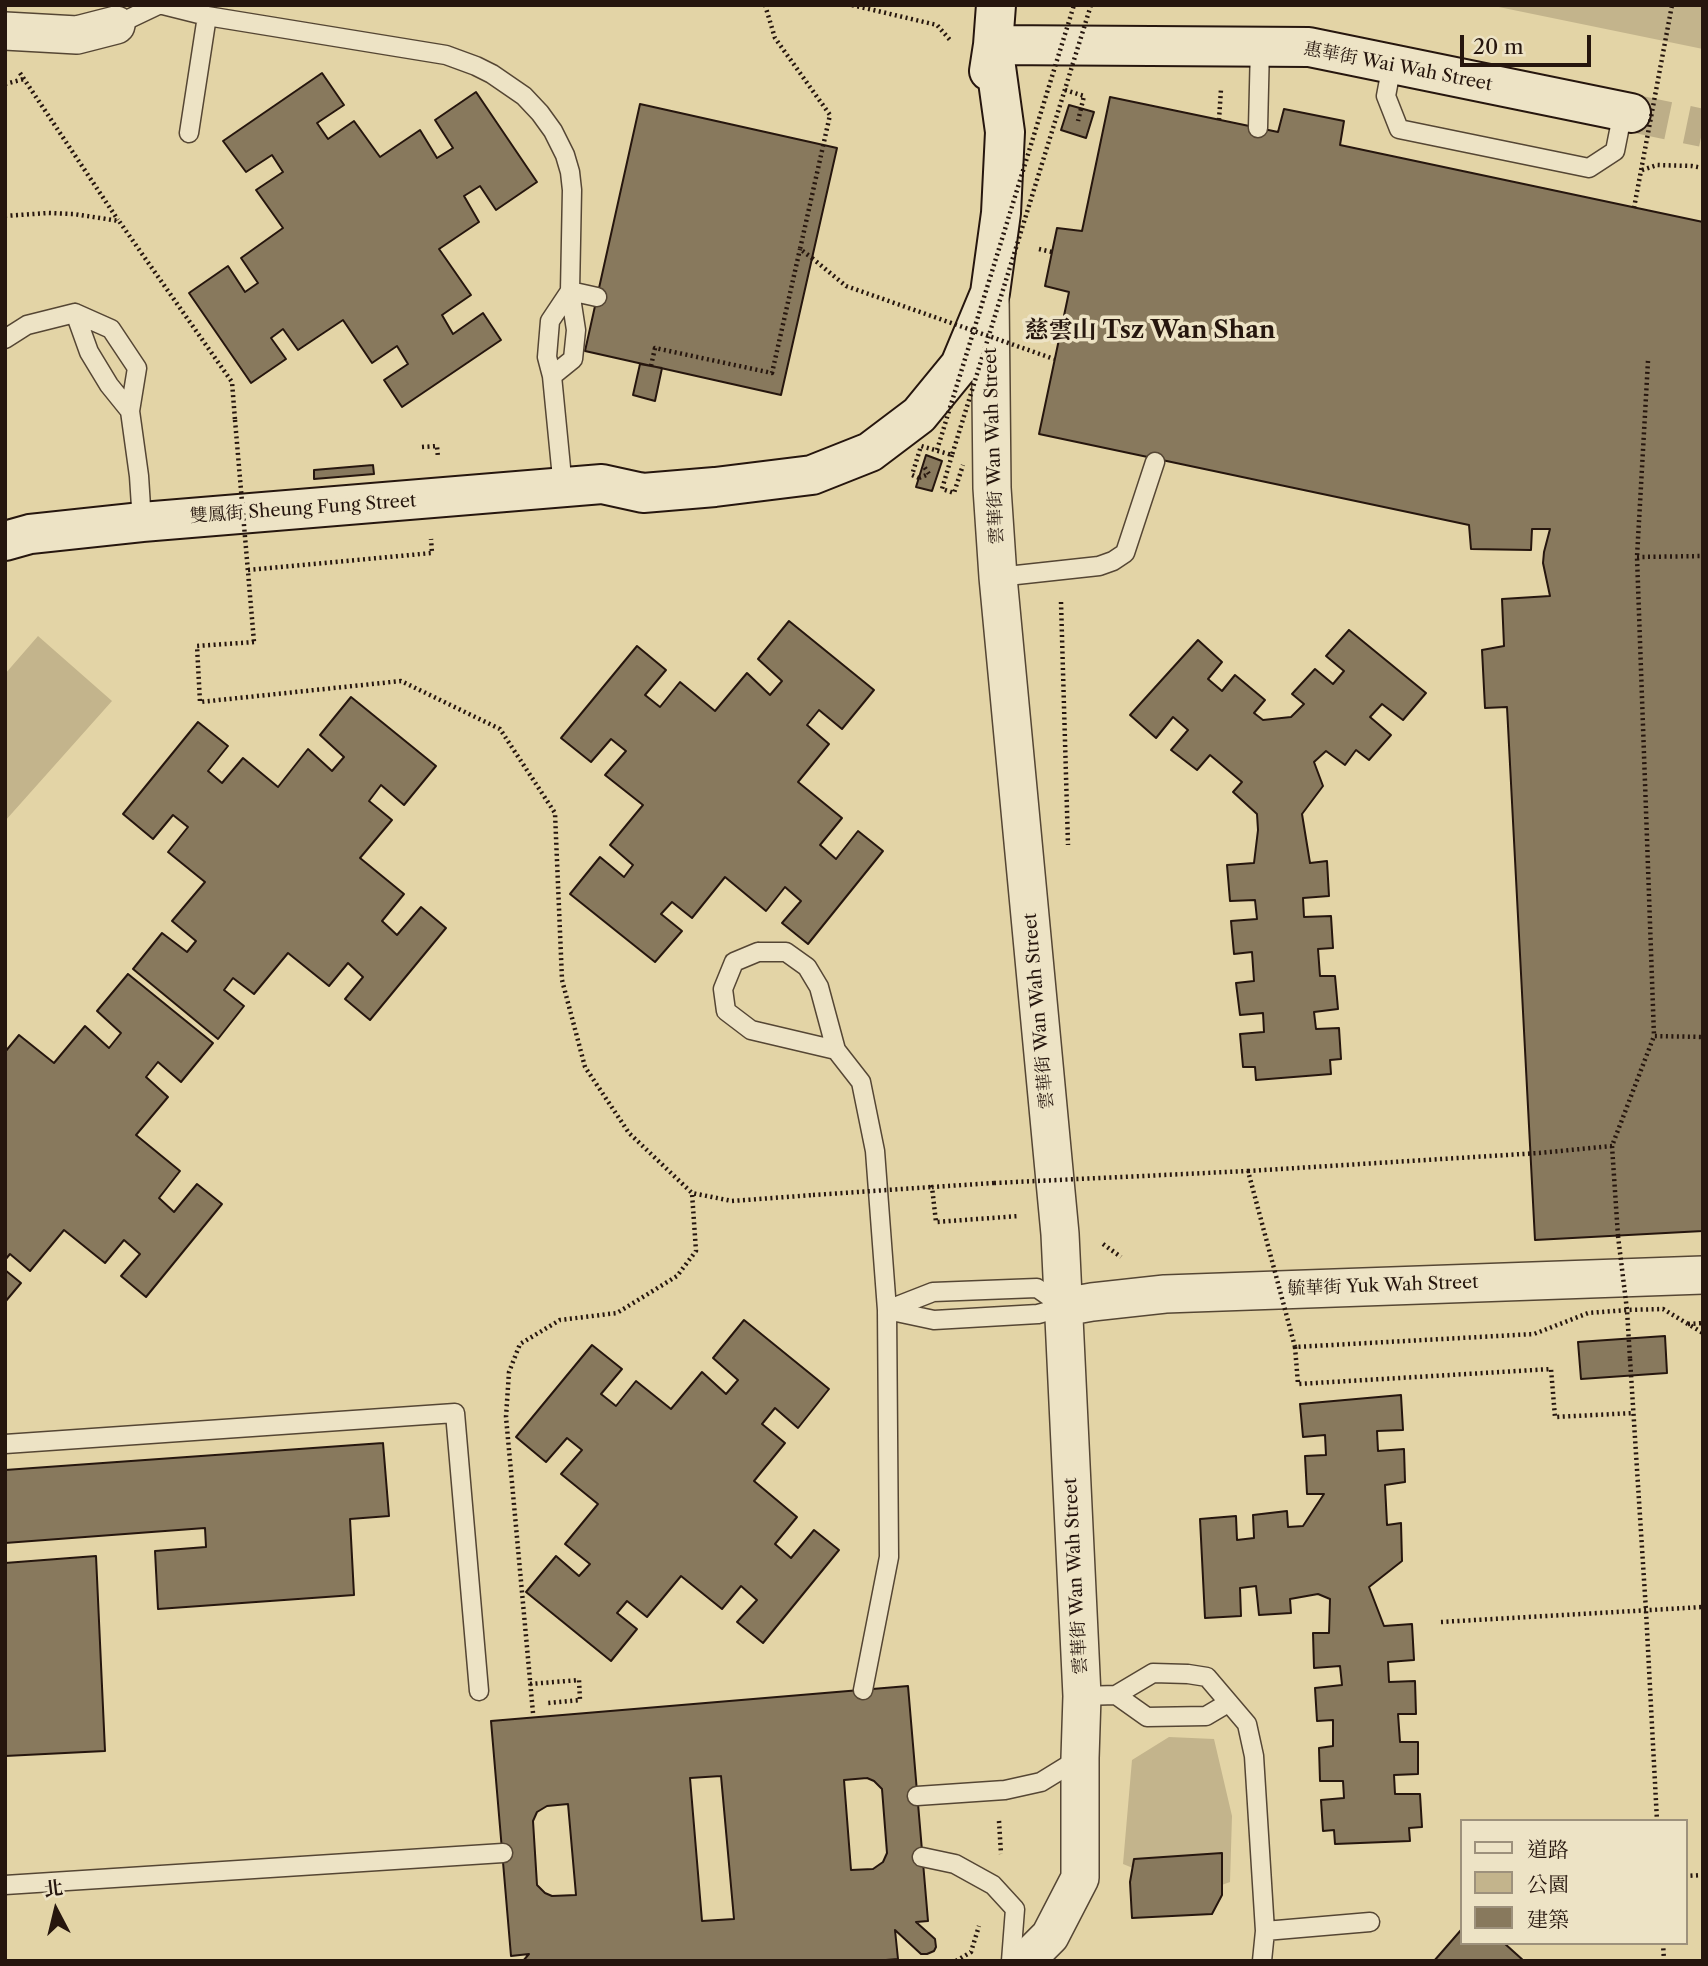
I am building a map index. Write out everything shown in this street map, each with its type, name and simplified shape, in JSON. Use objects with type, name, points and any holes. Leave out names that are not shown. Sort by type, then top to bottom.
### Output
[{"type":"street","name":"雲華街 Wan Wah Street","points":[[996,5],[993,45],[1005,132],[1001,214],[978,289],[998,577],[1060,1234],[1064,1307],[1099,1696],[1080,1758],[1080,1878],[1050,1936],[1024,1961]]},
{"type":"street","points":[[5,32],[77,34],[116,25]]},
{"type":"street","name":"惠華街 Wai Wah Street","points":[[993,45],[1309,47],[1627,112]]},
{"type":"street","name":"雙鳳街 Sheung Fung Street","points":[[5,541],[30,534],[142,522],[602,484],[639,467],[805,450],[857,429],[902,395],[978,289]]},
{"type":"street","name":"毓華街 Yuk Wah Street","points":[[1064,1307],[1164,1294],[1703,1275]]},
{"type":"lane","points":[[116,25],[161,5],[207,16],[446,55],[476,66],[508,84],[541,113],[559,143],[570,172],[570,291],[576,330],[573,359],[552,376]]},
{"type":"lane","points":[[189,133],[207,16]]},
{"type":"lane","points":[[1258,128],[1260,47]]},
{"type":"lane","points":[[1392,64],[1386,96],[1399,129],[1589,168],[1615,151],[1627,112]]},
{"type":"lane","points":[[570,291],[597,297]]},
{"type":"lane","points":[[563,488],[552,376],[547,356],[550,321],[570,291]]},
{"type":"lane","points":[[75,313],[89,352],[109,385],[130,411]]},
{"type":"lane","points":[[5,340],[27,325],[75,313],[111,329],[137,368],[130,411],[142,522]]},
{"type":"lane","points":[[998,577],[1099,566],[1125,553],[1155,462]]},
{"type":"lane","points":[[836,1051],[751,1030],[726,1011],[723,989],[734,962],[758,952],[786,952],[807,967],[819,987],[836,1051],[861,1082],[873,1140],[887,1310],[889,1557],[863,1690]]},
{"type":"lane","points":[[887,1310],[933,1292],[1037,1288],[1064,1307]]},
{"type":"lane","points":[[887,1310],[934,1320],[1038,1314],[1064,1307]]},
{"type":"lane","points":[[5,1444],[455,1413],[479,1691]]},
{"type":"lane","points":[[1099,1696],[1153,1673],[1207,1677],[1247,1724],[1254,1756],[1265,1931],[1262,1961]]},
{"type":"lane","points":[[1099,1696],[1147,1717],[1206,1716],[1228,1703]]},
{"type":"lane","points":[[917,1796],[1005,1790],[1041,1782],[1080,1758]]},
{"type":"lane","points":[[5,1885],[503,1853]]},
{"type":"lane","points":[[922,1857],[955,1864],[992,1885],[1014,1909],[1011,1961]]},
{"type":"lane","points":[[1265,1931],[1370,1922]]},
{"type":"path","points":[[651,366],[655,348],[772,373],[830,116],[775,38],[765,5]]},
{"type":"path","points":[[852,5],[937,25],[953,45]]},
{"type":"path","points":[[937,450],[1074,5]]},
{"type":"path","points":[[963,465],[954,493],[942,489],[1091,5]]},
{"type":"path","points":[[1634,208],[1672,5]]},
{"type":"path","points":[[18,69],[119,221],[232,382],[254,642],[197,646],[200,702],[401,681],[500,729],[555,813],[562,980],[584,1067],[629,1133],[692,1193],[732,1201],[932,1187],[1539,1153],[1612,1146]]},
{"type":"path","points":[[5,84],[24,79]]},
{"type":"path","points":[[1219,120],[1221,81]]},
{"type":"path","points":[[1065,90],[1084,96],[1082,109]]},
{"type":"path","points":[[5,216],[61,214],[119,221]]},
{"type":"path","points":[[800,249],[846,286],[1054,359]]},
{"type":"path","points":[[1648,361],[1637,557],[1654,1036],[1612,1146],[1634,1413],[1657,1819]]},
{"type":"path","points":[[923,465],[929,474],[919,478],[912,475],[921,446],[952,455]]},
{"type":"path","points":[[422,447],[429,447]]},
{"type":"path","points":[[248,570],[432,553],[431,543]]},
{"type":"path","points":[[1637,557],[1703,556]]},
{"type":"path","points":[[1654,1036],[1703,1037]]},
{"type":"path","points":[[1248,1171],[1295,1347],[1298,1384],[1551,1369],[1555,1418],[1634,1413]]},
{"type":"path","points":[[932,1187],[936,1222],[985,1219]]},
{"type":"path","points":[[533,1713],[506,1417],[509,1372],[520,1344],[560,1320],[618,1313],[677,1276],[696,1251],[692,1193]]},
{"type":"path","points":[[1295,1347],[1534,1334],[1588,1313],[1627,1310],[1663,1309],[1703,1334]]},
{"type":"path","points":[[1688,1324],[1703,1323]]},
{"type":"path","points":[[1441,1622],[1703,1607]]},
{"type":"path","points":[[530,1684],[579,1680],[580,1700],[548,1703]]},
{"type":"path","points":[[956,1961],[971,1952],[1001,1857],[998,1808],[1005,1790]]},
{"type":"green space","points":[[1489,5],[1703,5],[1703,49]]},
{"type":"green space","points":[[38,636],[112,701],[5,821],[5,674]]},
{"type":"green space","points":[[1169,1737],[1214,1739],[1232,1816],[1230,1882],[1197,1894],[1123,1864],[1132,1760]]},
{"type":"building","points":[[322,73],[344,105],[317,123],[328,139],[354,121],[380,157],[420,130],[437,158],[453,148],[435,120],[476,92],[537,182],[496,210],[480,186],[464,196],[479,222],[439,249],[471,295],[442,315],[453,334],[483,313],[501,340],[402,407],[384,380],[408,364],[397,346],[372,363],[343,320],[298,350],[283,329],[271,338],[286,359],[251,383],[189,293],[228,266],[245,292],[258,283],[241,258],[283,228],[256,190],[283,172],[272,155],[246,172],[223,141]]},
{"type":"building","points":[[1110,97],[1278,132],[1284,109],[1344,121],[1340,145],[1703,222],[1703,1231],[1535,1240],[1507,707],[1485,708],[1482,650],[1504,646],[1502,599],[1550,596],[1543,563],[1550,529],[1532,529],[1531,550],[1471,549],[1469,525],[1039,434],[1069,292],[1045,286],[1057,228],[1082,231]]},
{"type":"building","points":[[640,104],[837,148],[781,395],[585,351]]},
{"type":"building","points":[[1069,105],[1094,112],[1086,138],[1061,130]]},
{"type":"building","points":[[640,364],[662,368],[655,401],[633,395]]},
{"type":"building","points":[[926,455],[942,461],[932,491],[916,487]]},
{"type":"building","points":[[373,465],[374,474],[314,479],[314,470]]},
{"type":"building","points":[[789,621],[874,690],[842,729],[819,710],[807,725],[829,744],[798,782],[842,818],[820,845],[836,859],[858,831],[883,851],[808,944],[782,923],[801,901],[785,887],[766,911],[725,877],[692,918],[672,902],[661,914],[682,931],[655,962],[570,894],[600,857],[624,877],[633,865],[610,845],[643,805],[605,775],[626,751],[611,739],[591,762],[561,738],[637,646],[666,670],[645,695],[660,707],[680,682],[715,711],[747,673],[770,695],[782,681],[758,659]]},
{"type":"building","points":[[1349,630],[1426,693],[1403,720],[1382,704],[1370,717],[1391,735],[1369,760],[1356,750],[1345,765],[1326,751],[1314,762],[1323,786],[1302,814],[1310,863],[1327,861],[1329,896],[1303,898],[1304,917],[1331,916],[1333,948],[1318,949],[1320,976],[1335,976],[1338,1009],[1314,1012],[1316,1029],[1339,1028],[1341,1059],[1330,1060],[1331,1074],[1256,1080],[1255,1067],[1243,1067],[1240,1034],[1264,1032],[1263,1013],[1240,1015],[1236,983],[1254,981],[1252,952],[1234,954],[1231,921],[1257,919],[1255,900],[1230,901],[1227,865],[1254,863],[1257,814],[1233,792],[1242,782],[1210,755],[1197,770],[1171,750],[1188,730],[1173,717],[1156,738],[1130,715],[1198,640],[1222,662],[1208,679],[1222,691],[1235,675],[1265,700],[1254,713],[1263,720],[1291,717],[1304,704],[1292,694],[1315,669],[1333,684],[1344,671],[1326,656]]},
{"type":"building","points":[[351,697],[436,766],[404,805],[381,785],[369,801],[392,820],[360,858],[404,894],[382,921],[397,935],[421,907],[446,928],[370,1020],[345,999],[363,977],[348,963],[329,986],[288,953],[254,994],[233,978],[224,990],[244,1006],[218,1039],[133,969],[162,933],[187,952],[196,941],[172,921],[205,882],[168,852],[188,827],[173,815],[153,839],[123,814],[198,722],[228,746],[208,771],[222,783],[243,758],[278,787],[308,749],[332,771],[344,757],[320,735]]},
{"type":"building","points":[[128,974],[213,1043],[181,1082],[158,1062],[146,1077],[168,1097],[136,1135],[180,1171],[159,1198],[174,1212],[197,1184],[222,1204],[146,1297],[121,1276],[140,1254],[124,1240],[105,1263],[64,1230],[30,1271],[10,1254],[5,1260],[5,1052],[19,1035],[54,1063],[85,1026],[109,1048],[121,1033],[97,1011]]},
{"type":"building","points":[[5,1270],[21,1283],[5,1302]]},
{"type":"building","points":[[744,1320],[829,1389],[798,1428],[775,1408],[762,1424],[785,1443],[754,1481],[797,1517],[775,1544],[791,1558],[814,1530],[839,1550],[763,1643],[737,1622],[757,1600],[741,1586],[722,1609],[681,1576],[647,1617],[627,1601],[617,1613],[637,1629],[611,1661],[526,1592],[556,1556],[579,1576],[590,1564],[565,1544],[598,1504],[561,1474],[582,1450],[567,1438],[546,1462],[516,1437],[592,1345],[622,1369],[601,1394],[616,1406],[636,1381],[671,1409],[702,1372],[726,1394],[738,1380],[713,1358]]},
{"type":"building","points":[[1665,1336],[1667,1373],[1581,1379],[1578,1342]]},
{"type":"building","points":[[1401,1395],[1403,1430],[1377,1431],[1378,1451],[1404,1449],[1405,1482],[1385,1485],[1387,1525],[1401,1523],[1402,1561],[1369,1587],[1384,1626],[1412,1624],[1414,1660],[1388,1662],[1389,1682],[1415,1681],[1416,1714],[1398,1714],[1400,1742],[1418,1742],[1418,1774],[1394,1775],[1395,1794],[1420,1794],[1422,1827],[1409,1828],[1410,1841],[1335,1844],[1334,1830],[1323,1831],[1321,1800],[1344,1798],[1343,1781],[1320,1781],[1319,1748],[1333,1746],[1333,1720],[1317,1721],[1315,1688],[1342,1685],[1340,1666],[1314,1668],[1313,1633],[1329,1633],[1330,1599],[1318,1594],[1290,1599],[1291,1613],[1259,1615],[1256,1586],[1240,1588],[1241,1616],[1205,1618],[1200,1519],[1236,1516],[1237,1540],[1254,1538],[1253,1515],[1287,1511],[1288,1527],[1303,1526],[1324,1494],[1307,1494],[1305,1456],[1326,1455],[1325,1435],[1303,1437],[1300,1404]]},
{"type":"building","points":[[383,1443],[389,1516],[350,1519],[354,1595],[158,1609],[155,1551],[206,1547],[205,1528],[5,1543],[5,1470]]},
{"type":"building","points":[[96,1556],[105,1751],[5,1756],[5,1563]]},
{"type":"building","points":[[908,1686],[928,1921],[916,1922],[935,1939],[934,1951],[921,1954],[895,1930],[898,1959],[874,1961],[523,1961],[529,1954],[511,1956],[491,1721]]},
{"type":"building","points":[[721,1776],[734,1919],[702,1921],[690,1778]]},
{"type":"building","points":[[867,1778],[882,1789],[887,1853],[883,1862],[873,1869],[851,1870],[844,1780]]},
{"type":"building","points":[[568,1804],[576,1895],[552,1896],[537,1885],[533,1821],[537,1812],[547,1806]]},
{"type":"building","points":[[1222,1853],[1222,1895],[1212,1914],[1132,1918],[1130,1882],[1134,1859]]},
{"type":"building","points":[[1460,1931],[1460,1945],[1506,1945],[1524,1961],[1434,1961]]},
{"type":"tunnel","points":[[1631,113],[1703,128]]},
{"type":"district","name":"慈雲山 Tsz Wan Shan","points":[[1150,331]]}]
